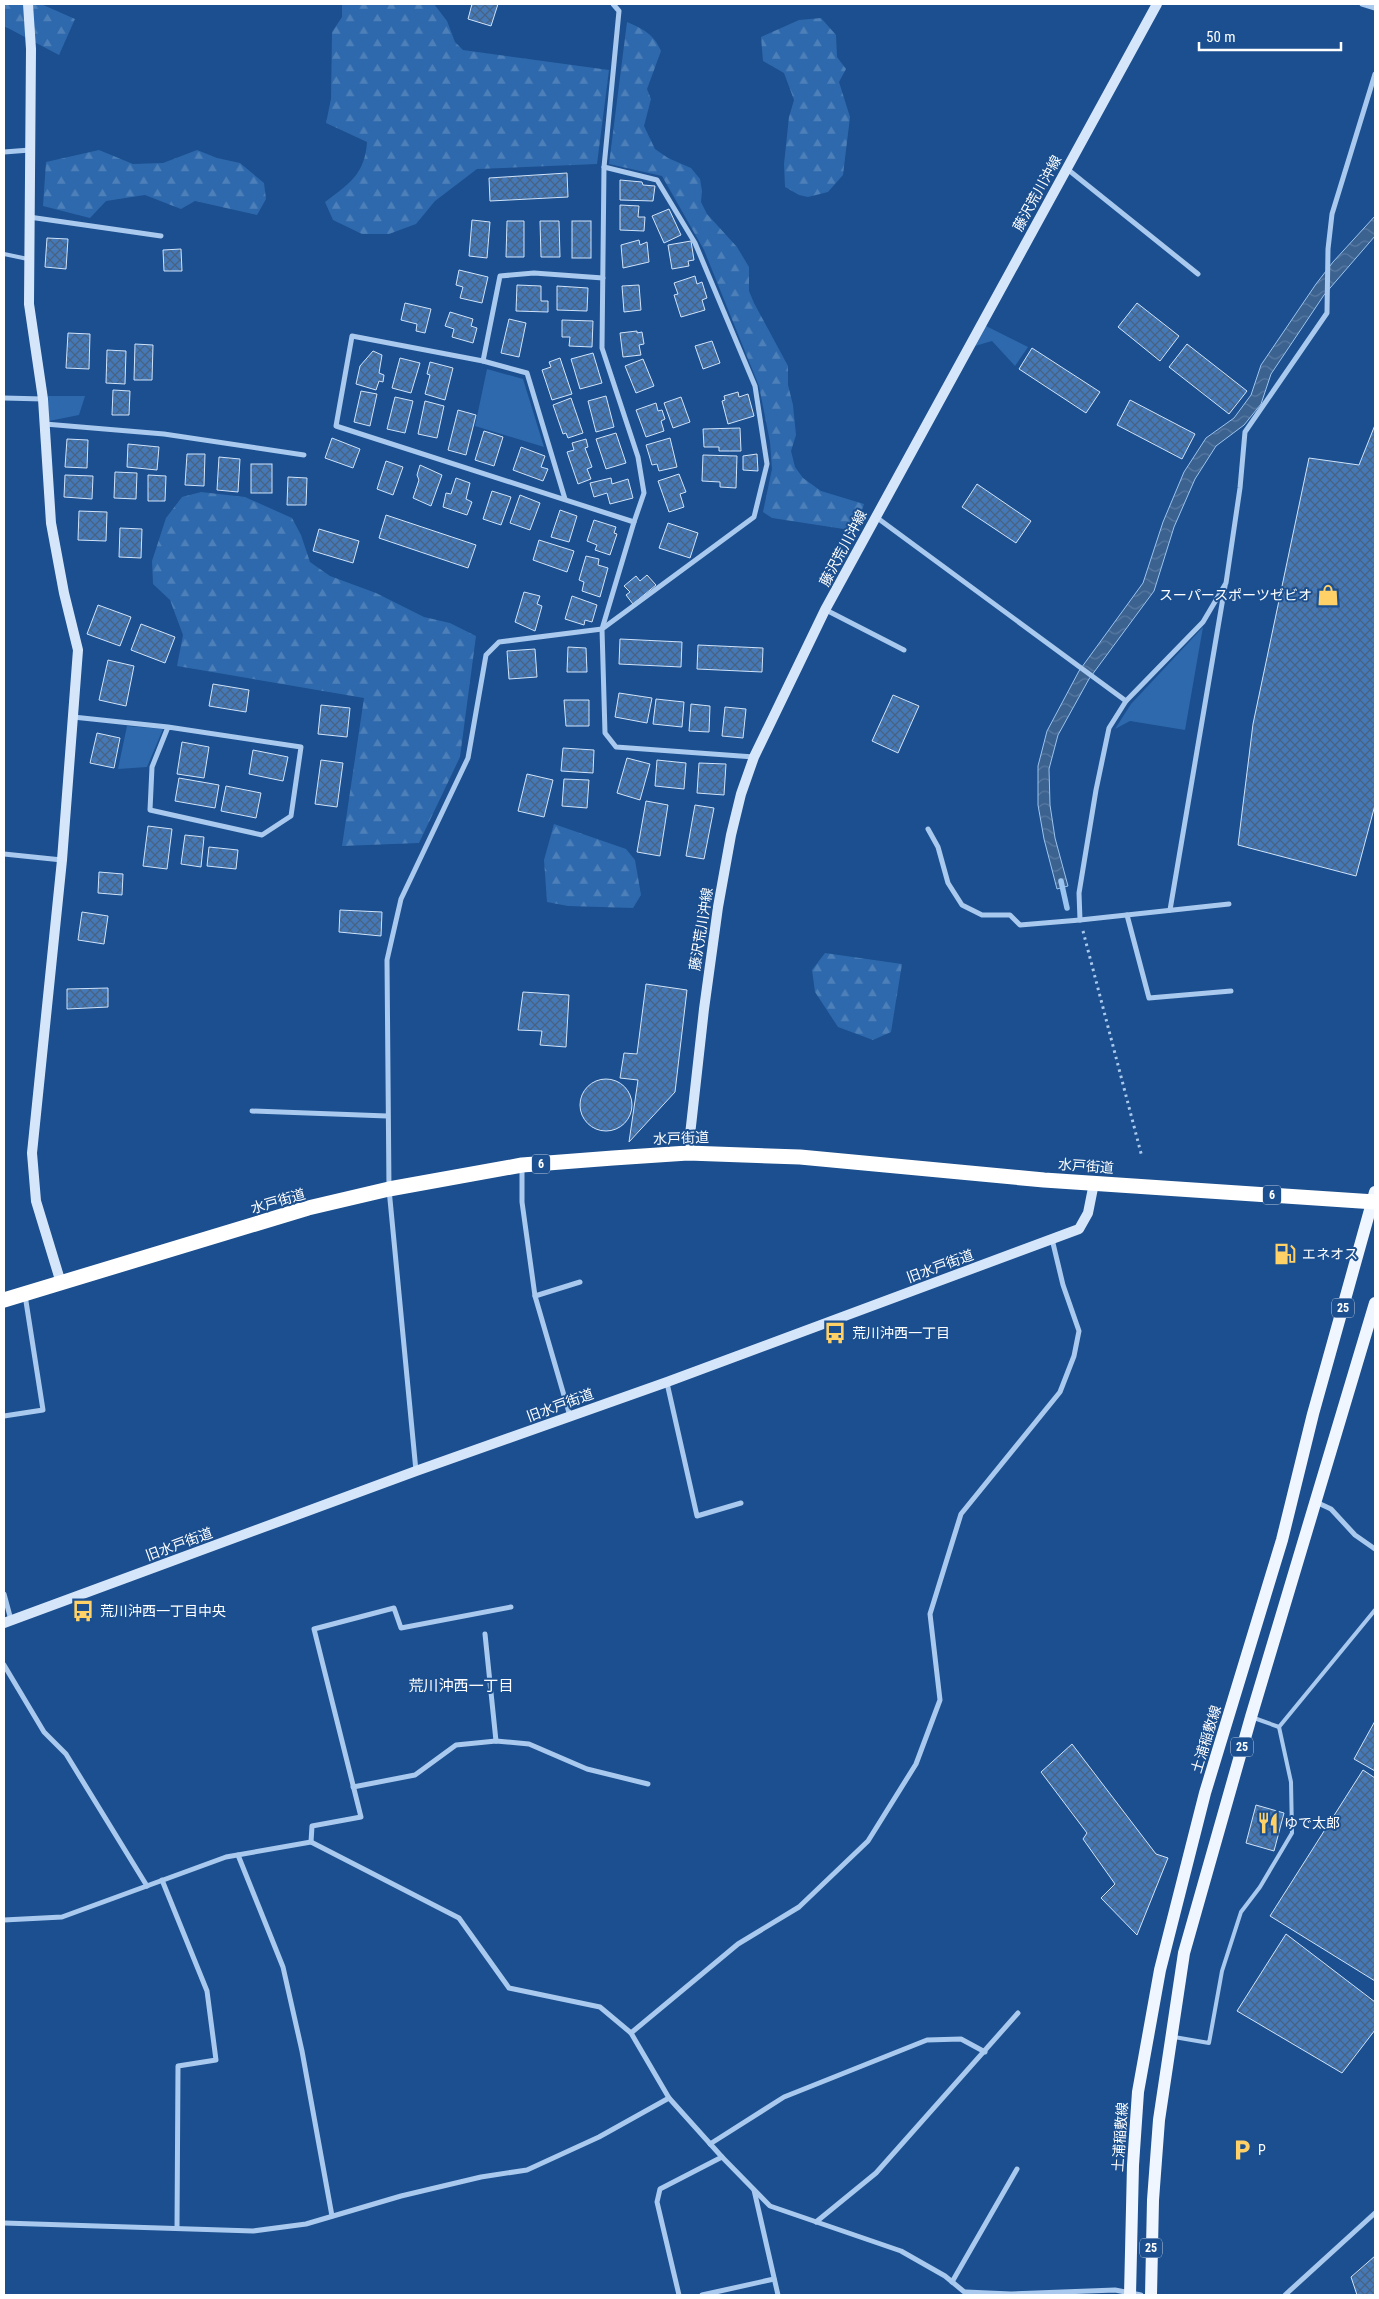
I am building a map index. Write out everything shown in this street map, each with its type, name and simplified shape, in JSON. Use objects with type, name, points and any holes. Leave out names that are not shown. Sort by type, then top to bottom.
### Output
[{"type":"highway","name":"水戸街道","points":[[4,1300],[308,1208],[389,1189],[522,1165],[688,1153],[800,1157],[1094,1183],[1374,1199]]},
{"type":"main road","name":"土浦稲敷線","points":[[1134,2294],[1133,2165],[1138,2092],[1160,1970],[1205,1793],[1282,1540],[1313,1414],[1374,1199]]},
{"type":"main road","name":"25","points":[[1151,2295],[1152,2200],[1159,2120],[1184,1954],[1251,1718],[1375,1303]]},
{"type":"street","points":[[28,4],[31,49],[28,216],[29,304],[43,399],[51,523],[64,593],[78,650],[62,860],[32,1152],[36,1200],[61,1283]]},
{"type":"street","points":[[613,4],[619,11],[604,167],[602,348],[638,457],[644,493],[602,629],[605,733],[616,747],[754,757]]},
{"type":"street","name":"藤沢荒川沖線","points":[[688,1153],[704,1009],[718,907],[731,835],[741,794],[754,757],[825,610],[1157,4]]},
{"type":"street","points":[[1362,4],[1375,8]]},
{"type":"street","points":[[1170,910],[1226,583],[1240,488],[1245,432],[1327,313],[1328,249],[1332,214],[1372,95],[1375,74]]},
{"type":"street","points":[[4,152],[30,150]]},
{"type":"street","points":[[416,1471],[389,1189],[387,960],[401,899],[468,758],[486,655],[499,642],[602,629],[754,517],[767,464],[755,386],[695,243],[658,180],[604,167]]},
{"type":"street","points":[[1066,168],[1198,274]]},
{"type":"street","points":[[28,216],[161,236]]},
{"type":"street","points":[[483,362],[500,276],[534,272],[603,278]]},
{"type":"street","points":[[565,499],[528,373],[483,362],[352,336],[336,426],[634,522]]},
{"type":"street","points":[[4,398],[43,399]]},
{"type":"street","points":[[45,424],[164,434],[304,455]]},
{"type":"street","points":[[875,517],[1126,701]]},
{"type":"street","points":[[1080,920],[1079,893],[1110,728],[1126,701],[1203,622],[1226,583]]},
{"type":"street","points":[[825,610],[904,650]]},
{"type":"street","points":[[73,717],[168,727],[301,747],[291,816],[262,835],[150,810],[152,767],[168,727]]},
{"type":"street","points":[[928,829],[938,847],[948,883],[962,905],[982,915],[1010,914],[1020,925],[1229,904]]},
{"type":"street","points":[[4,854],[62,860]]},
{"type":"street","points":[[1127,915],[1149,998],[1231,991]]},
{"type":"street","points":[[252,1112],[387,1116]]},
{"type":"street","points":[[522,1165],[522,1202],[535,1296],[570,1416]]},
{"type":"street","name":"旧水戸街道","points":[[8,1621],[416,1471],[666,1382],[1079,1229],[1088,1213],[1094,1183]]},
{"type":"street","points":[[631,2032],[738,1944],[799,1907],[868,1841],[916,1764],[940,1700],[930,1614],[961,1514],[1060,1392],[1074,1356],[1079,1331],[1063,1285],[1052,1239]]},
{"type":"street","points":[[535,1296],[580,1282]]},
{"type":"street","points":[[4,1416],[43,1410],[25,1294]]},
{"type":"street","points":[[666,1382],[697,1516],[741,1503]]},
{"type":"street","points":[[1315,1501],[1331,1509],[1355,1535],[1375,1549]]},
{"type":"street","points":[[4,1594],[8,1621]]},
{"type":"street","points":[[311,1842],[312,1826],[361,1817],[314,1629],[394,1608],[401,1628],[511,1607]]},
{"type":"street","points":[[484,1634],[496,1741]]},
{"type":"street","points":[[4,1665],[44,1732],[66,1754],[148,1886]]},
{"type":"street","points":[[353,1787],[415,1775],[456,1745],[496,1741],[529,1744],[587,1769],[648,1784]]},
{"type":"street","points":[[4,1920],[62,1917],[226,1857],[311,1842],[459,1918],[509,1988],[600,2007],[631,2032],[669,2098],[722,2157],[770,2206],[901,2251],[952,2282],[967,2294],[1115,2290],[1134,2294]]},
{"type":"street","points":[[238,1855],[283,1967],[302,2050],[332,2216]]},
{"type":"street","points":[[162,1880],[207,1991],[216,2060],[178,2066],[177,2228]]},
{"type":"street","points":[[816,2222],[876,2173],[1018,2014]]},
{"type":"street","points":[[710,2144],[784,2098],[927,2040],[961,2039],[985,2052]]},
{"type":"street","points":[[4,2223],[253,2231],[306,2224],[401,2196],[481,2177],[527,2170],[599,2137],[669,2098]]},
{"type":"street","points":[[679,2295],[657,2202],[660,2189],[722,2157]]},
{"type":"street","points":[[952,2282],[1017,2169]]},
{"type":"street","points":[[754,2190],[778,2295]]},
{"type":"street","points":[[1285,2295],[1375,2213]]},
{"type":"street","points":[[702,2295],[774,2278]]},
{"type":"lane","points":[[4,254],[28,259]]},
{"type":"lane","points":[[1278,1727],[1375,1610]]},
{"type":"lane","points":[[1251,1718],[1278,1727]]},
{"type":"lane","points":[[1170,2037],[1209,2043],[1222,1971],[1241,1912],[1260,1887],[1292,1834],[1291,1782],[1278,1727]]},
{"type":"path","points":[[1080,920],[1142,1157]]},
{"type":"green space","points":[[4,4],[41,4],[75,19],[59,55],[4,26]]},
{"type":"green space","points":[[342,4],[434,4],[447,21],[455,42],[463,50],[609,70],[597,164],[477,169],[435,201],[416,224],[389,234],[362,234],[333,220],[325,202],[348,184],[359,170],[366,153],[367,142],[326,123],[331,99],[332,32],[342,17]]},
{"type":"green space","points":[[821,18],[836,35],[837,57],[846,69],[839,82],[850,117],[843,175],[828,192],[808,197],[799,195],[785,187],[784,164],[789,117],[794,100],[784,73],[763,61],[761,37],[799,20]]},
{"type":"green space","points":[[627,22],[647,33],[655,40],[661,51],[647,89],[651,99],[644,126],[655,149],[668,158],[691,168],[700,179],[701,202],[707,214],[737,247],[749,267],[749,291],[788,366],[788,385],[793,405],[796,435],[791,451],[795,467],[803,478],[821,491],[864,504],[857,526],[850,530],[772,518],[763,512],[772,469],[770,442],[759,386],[704,250],[662,176],[609,164]]},
{"type":"green space","points":[[99,150],[133,164],[163,163],[197,150],[217,158],[240,163],[264,183],[266,199],[257,215],[195,201],[181,209],[145,195],[106,201],[90,218],[43,206],[46,162]]},
{"type":"green space","points":[[984,325],[1028,347],[1015,366],[992,341],[975,346]]},
{"type":"green space","points":[[487,369],[523,379],[544,447],[475,426]]},
{"type":"green space","points":[[48,396],[85,396],[79,415],[49,421]]},
{"type":"green space","points":[[201,492],[245,497],[292,518],[301,535],[310,562],[330,576],[376,593],[424,617],[450,623],[476,636],[460,757],[419,843],[342,846],[364,698],[177,666],[183,635],[170,600],[153,584],[152,561],[166,518],[182,497]]},
{"type":"green space","points":[[1203,627],[1185,730],[1130,721],[1115,729],[1131,704]]},
{"type":"green space","points":[[127,726],[163,729],[147,767],[118,769]]},
{"type":"green space","points":[[554,824],[626,849],[635,860],[641,895],[633,908],[568,906],[547,902],[544,860]]},
{"type":"green space","points":[[825,953],[902,964],[891,1032],[873,1040],[838,1027],[815,992],[812,970]]},
{"type":"water","points":[[1375,216],[1375,236],[1324,295],[1271,374],[1261,404],[1244,425],[1216,446],[1195,479],[1174,527],[1154,591],[1089,679],[1058,735],[1049,769],[1050,805],[1055,838],[1068,886],[1057,889],[1044,839],[1038,805],[1038,766],[1047,731],[1079,671],[1143,583],[1163,522],[1184,472],[1206,438],[1234,418],[1251,395],[1261,365],[1316,284],[1333,262]]},
{"type":"building","points":[[472,4],[498,4],[491,26],[468,19]]},
{"type":"building","points":[[567,173],[568,197],[490,201],[489,178]]},
{"type":"building","points":[[620,180],[642,182],[643,185],[655,186],[653,201],[620,200]]},
{"type":"building","points":[[620,205],[639,206],[638,217],[645,217],[644,231],[620,230]]},
{"type":"building","points":[[669,209],[681,235],[664,243],[652,216]]},
{"type":"building","points":[[472,220],[490,222],[487,258],[469,256]]},
{"type":"building","points":[[507,221],[524,221],[524,257],[506,257]]},
{"type":"building","points":[[540,221],[559,221],[560,257],[541,257]]},
{"type":"building","points":[[572,221],[591,221],[591,258],[572,258]]},
{"type":"building","points":[[47,238],[68,239],[66,269],[45,267]]},
{"type":"building","points":[[639,240],[640,245],[647,242],[649,262],[623,268],[621,245]]},
{"type":"building","points":[[691,241],[694,260],[688,261],[689,266],[672,269],[668,245]]},
{"type":"building","points":[[181,249],[182,271],[164,271],[163,250]]},
{"type":"building","points":[[459,270],[488,277],[482,303],[460,298],[463,287],[456,285]]},
{"type":"building","points":[[695,276],[697,284],[702,282],[707,298],[702,300],[705,310],[681,317],[674,295],[678,294],[674,283]]},
{"type":"building","points":[[517,285],[541,286],[541,301],[548,301],[548,312],[516,311]]},
{"type":"building","points":[[639,285],[641,310],[624,312],[622,286]]},
{"type":"building","points":[[557,286],[588,288],[587,311],[557,310]]},
{"type":"building","points":[[405,303],[431,309],[425,333],[416,331],[417,324],[401,320]]},
{"type":"building","points":[[1137,303],[1179,336],[1160,361],[1118,327]]},
{"type":"building","points":[[450,312],[473,319],[471,326],[477,328],[473,343],[452,337],[454,329],[445,326]]},
{"type":"building","points":[[509,319],[526,323],[519,357],[501,353]]},
{"type":"building","points":[[562,320],[593,321],[592,347],[569,346],[570,337],[562,337]]},
{"type":"building","points":[[637,331],[637,333],[642,332],[644,344],[639,345],[641,355],[623,357],[620,333]]},
{"type":"building","points":[[68,333],[90,334],[89,369],[66,368]]},
{"type":"building","points":[[712,341],[720,363],[703,369],[695,346]]},
{"type":"building","points":[[135,344],[153,345],[152,380],[134,380]]},
{"type":"building","points":[[1187,344],[1247,391],[1229,414],[1169,367]]},
{"type":"building","points":[[1032,348],[1100,392],[1086,413],[1019,369]]},
{"type":"building","points":[[107,350],[126,351],[125,384],[106,383]]},
{"type":"building","points":[[373,351],[382,355],[379,373],[384,375],[383,382],[379,381],[376,390],[356,384],[360,366]]},
{"type":"building","points":[[593,353],[602,383],[580,389],[571,359]]},
{"type":"building","points":[[400,358],[420,363],[411,393],[392,388]]},
{"type":"building","points":[[560,358],[572,394],[552,400],[542,370],[551,367],[549,362]]},
{"type":"building","points":[[643,359],[654,386],[636,393],[625,366]]},
{"type":"building","points":[[430,362],[453,368],[445,400],[425,394],[430,375],[427,374]]},
{"type":"building","points":[[113,390],[130,391],[129,415],[112,415]]},
{"type":"building","points":[[361,391],[377,394],[370,426],[354,422]]},
{"type":"building","points":[[738,392],[739,397],[748,394],[754,416],[728,424],[722,401],[725,400],[724,396]]},
{"type":"building","points":[[606,396],[614,427],[596,432],[588,401]]},
{"type":"building","points":[[395,397],[413,401],[405,433],[387,429]]},
{"type":"building","points":[[681,397],[690,422],[673,428],[664,403]]},
{"type":"building","points":[[571,398],[583,433],[568,438],[566,433],[563,434],[553,405]]},
{"type":"building","points":[[1130,400],[1195,434],[1182,459],[1117,425]]},
{"type":"building","points":[[425,401],[444,406],[437,438],[418,434]]},
{"type":"building","points":[[656,403],[658,411],[662,410],[665,419],[661,421],[664,431],[646,437],[636,410]]},
{"type":"building","points":[[458,410],[476,415],[466,455],[448,450]]},
{"type":"building","name":"スーパースポーツゼビオ","points":[[1375,425],[1375,805],[1356,876],[1238,845],[1253,724],[1309,458],[1359,465]]},
{"type":"building","points":[[740,428],[741,451],[719,451],[719,447],[704,447],[703,429]]},
{"type":"building","points":[[484,431],[503,437],[494,466],[475,460]]},
{"type":"building","points":[[616,433],[626,463],[606,469],[596,439]]},
{"type":"building","points":[[332,438],[360,449],[353,468],[325,458]]},
{"type":"building","points":[[670,438],[677,467],[659,471],[657,464],[652,465],[646,445]]},
{"type":"building","points":[[67,439],[88,440],[87,468],[65,467]]},
{"type":"building","points":[[586,439],[588,447],[585,448],[592,467],[587,469],[591,479],[578,484],[567,452],[574,450],[572,443]]},
{"type":"building","points":[[128,444],[159,447],[157,470],[127,467]]},
{"type":"building","points":[[521,447],[545,456],[541,467],[548,469],[543,481],[513,470]]},
{"type":"building","points":[[187,454],[205,454],[204,486],[185,485]]},
{"type":"building","points":[[757,454],[758,471],[743,470],[743,456]]},
{"type":"building","points":[[703,455],[737,456],[736,488],[720,487],[720,482],[702,481]]},
{"type":"building","points":[[219,457],[240,459],[238,492],[217,490]]},
{"type":"building","points":[[386,461],[403,467],[393,495],[377,489]]},
{"type":"building","points":[[251,464],[272,464],[272,493],[251,493]]},
{"type":"building","points":[[420,465],[442,475],[431,506],[413,498],[419,480],[417,475]]},
{"type":"building","points":[[115,472],[137,473],[136,499],[114,498]]},
{"type":"building","points":[[679,474],[686,492],[680,494],[684,507],[669,512],[658,481]]},
{"type":"building","points":[[65,475],[93,476],[92,499],[64,497]]},
{"type":"building","points":[[148,475],[166,476],[165,501],[148,501]]},
{"type":"building","points":[[288,477],[307,478],[306,505],[287,505]]},
{"type":"building","points":[[456,478],[470,483],[466,499],[472,502],[467,515],[443,507],[446,493],[451,494]]},
{"type":"building","points":[[611,478],[612,484],[628,479],[633,498],[610,504],[607,493],[594,497],[590,483]]},
{"type":"building","points":[[977,484],[1031,521],[1016,543],[962,507]]},
{"type":"building","points":[[492,491],[511,497],[501,525],[483,519]]},
{"type":"building","points":[[520,495],[540,503],[530,530],[510,523]]},
{"type":"building","points":[[560,510],[577,516],[569,542],[551,537]]},
{"type":"building","points":[[79,511],[107,512],[106,541],[78,540]]},
{"type":"building","points":[[386,515],[476,545],[468,568],[379,538]]},
{"type":"building","points":[[594,520],[616,527],[614,533],[617,534],[610,555],[595,550],[597,545],[587,541]]},
{"type":"building","points":[[668,523],[698,533],[690,558],[659,548]]},
{"type":"building","points":[[120,528],[142,529],[141,558],[119,557]]},
{"type":"building","points":[[319,529],[359,541],[353,563],[313,551]]},
{"type":"building","points":[[539,540],[574,551],[567,572],[533,560]]},
{"type":"building","points":[[586,556],[599,559],[598,565],[608,568],[600,597],[582,591],[584,582],[579,580]]},
{"type":"building","points":[[647,575],[656,585],[633,604],[626,595],[630,592],[624,586],[636,576],[640,581]]},
{"type":"building","points":[[524,592],[540,596],[537,604],[542,606],[535,631],[515,622]]},
{"type":"building","points":[[572,596],[597,605],[592,622],[585,620],[584,625],[565,619]]},
{"type":"building","points":[[98,605],[131,617],[120,646],[87,634]]},
{"type":"building","points":[[141,624],[175,637],[165,663],[131,650]]},
{"type":"building","points":[[620,639],[682,642],[681,667],[619,664]]},
{"type":"building","points":[[698,645],[763,648],[762,672],[697,669]]},
{"type":"building","points":[[568,647],[586,648],[587,672],[567,672]]},
{"type":"building","points":[[535,649],[537,677],[509,679],[507,651]]},
{"type":"building","points":[[108,660],[134,666],[126,706],[99,700]]},
{"type":"building","points":[[213,684],[249,690],[246,712],[209,706]]},
{"type":"building","points":[[619,693],[652,698],[647,723],[615,717]]},
{"type":"building","points":[[893,695],[919,706],[898,753],[872,741]]},
{"type":"building","points":[[656,699],[684,702],[682,727],[653,724]]},
{"type":"building","points":[[564,700],[589,700],[589,726],[566,726]]},
{"type":"building","points":[[691,704],[710,706],[709,732],[689,731]]},
{"type":"building","points":[[321,705],[350,708],[347,737],[318,734]]},
{"type":"building","points":[[725,707],[746,709],[743,738],[722,736]]},
{"type":"building","points":[[97,733],[120,738],[114,768],[90,763]]},
{"type":"building","points":[[182,742],[209,747],[204,778],[177,774]]},
{"type":"building","points":[[563,748],[594,750],[593,773],[561,771]]},
{"type":"building","points":[[253,750],[288,757],[283,781],[249,774]]},
{"type":"building","points":[[627,758],[650,764],[640,800],[617,793]]},
{"type":"building","points":[[321,760],[343,763],[337,807],[315,804]]},
{"type":"building","points":[[657,760],[686,763],[684,789],[655,786]]},
{"type":"building","points":[[699,763],[726,764],[724,795],[697,793]]},
{"type":"building","points":[[527,774],[553,780],[544,817],[518,811]]},
{"type":"building","points":[[179,778],[219,785],[215,808],[175,801]]},
{"type":"building","points":[[564,779],[589,780],[587,808],[562,806]]},
{"type":"building","points":[[226,786],[261,793],[256,818],[221,811]]},
{"type":"building","points":[[646,801],[668,805],[660,856],[637,852]]},
{"type":"building","points":[[695,805],[714,808],[704,859],[686,856]]},
{"type":"building","points":[[148,826],[172,829],[167,869],[143,866]]},
{"type":"building","points":[[185,835],[204,837],[201,867],[181,864]]},
{"type":"building","points":[[209,847],[238,850],[236,869],[207,866]]},
{"type":"building","points":[[99,872],[123,874],[122,895],[98,893]]},
{"type":"building","points":[[340,910],[382,912],[381,936],[339,932]]},
{"type":"building","points":[[82,912],[108,916],[104,944],[78,940]]},
{"type":"building","points":[[646,984],[687,990],[675,1092],[629,1142],[638,1080],[620,1078],[624,1053],[637,1054]]},
{"type":"building","points":[[108,988],[108,1007],[67,1009],[67,989]]},
{"type":"building","points":[[523,992],[569,995],[566,1047],[540,1045],[542,1031],[518,1030]]},
{"type":"building","points":[[601,1079],[611,1079],[625,1086],[632,1100],[632,1110],[625,1124],[611,1131],[601,1131],[591,1127],[584,1120],[580,1110],[580,1100],[584,1090],[591,1083]]},
{"type":"building","points":[[1375,1721],[1375,1771],[1354,1759]]},
{"type":"building","points":[[1072,1744],[1156,1854],[1168,1858],[1137,1935],[1101,1898],[1115,1884],[1083,1839],[1087,1833],[1041,1772]]},
{"type":"building","points":[[1363,1770],[1375,1778],[1375,1981],[1270,1916]]},
{"type":"building","points":[[1256,1805],[1284,1813],[1274,1851],[1246,1843]]},
{"type":"building","points":[[1286,1934],[1375,2002],[1375,2030],[1342,2073],[1237,2011]]},
{"type":"building","points":[[1375,2256],[1375,2295],[1357,2295],[1351,2277]]},
{"type":"waterway","points":[[1061,881],[1067,908]]},
{"type":"place","name":"スーパースポーツゼビオ","points":[[1328,595]]},
{"type":"place","name":"エネオス","points":[[1285,1254]]},
{"type":"place","name":"荒川沖西一丁目","points":[[835,1333]]},
{"type":"place","name":"荒川沖西一丁目中央","points":[[83,1611]]},
{"type":"place","name":"ゆで太郎","points":[[1268,1823]]},
{"type":"place","name":"P","points":[[1242,2150]]},
{"type":"district","name":"荒川沖西一丁目","points":[[461,1686]]}]
